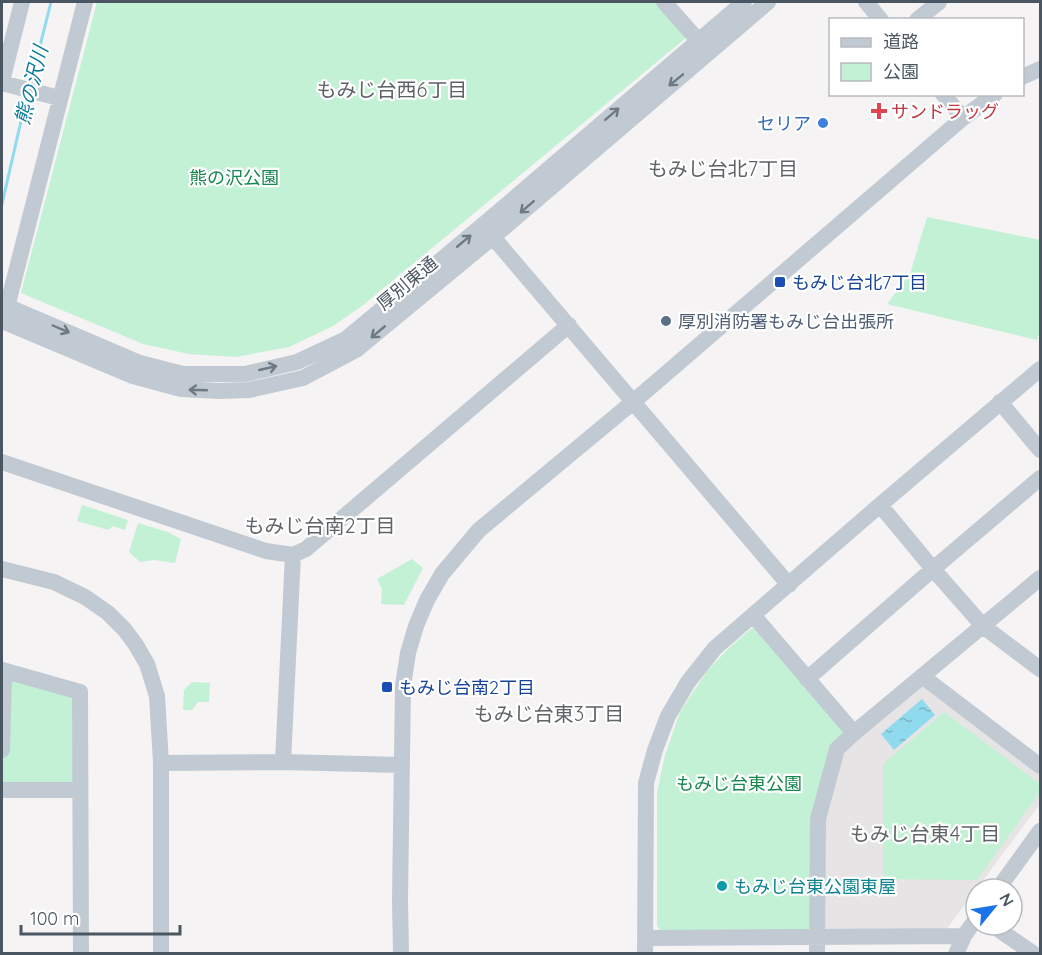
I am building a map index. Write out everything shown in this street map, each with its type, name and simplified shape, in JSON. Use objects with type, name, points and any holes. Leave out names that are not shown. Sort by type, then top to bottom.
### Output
[{"type":"street","points":[[22,2],[6,83],[53,97]]},
{"type":"street","points":[[3,316],[53,97],[85,2]]},
{"type":"street","points":[[664,2],[703,47]]},
{"type":"street","name":"厚別東通","points":[[703,47],[744,2]]},
{"type":"street","name":"厚別東通","points":[[3,316],[133,376],[181,389],[249,390],[303,378],[356,350],[488,231],[703,47],[768,2]]},
{"type":"street","points":[[866,2],[879,18]]},
{"type":"street","points":[[919,18],[939,2]]},
{"type":"street","points":[[1024,77],[1041,69]]},
{"type":"street","points":[[945,96],[963,118]]},
{"type":"street","points":[[401,954],[403,686],[408,653],[416,626],[442,574],[479,530],[633,402],[963,118],[992,96]]},
{"type":"street","points":[[488,231],[789,585]]},
{"type":"street","points":[[2,462],[266,551],[293,555],[306,549],[569,325]]},
{"type":"street","points":[[956,954],[964,936],[817,945],[645,946],[646,783],[668,716],[688,682],[715,648],[1041,369]]},
{"type":"street","points":[[1000,402],[1041,450]]},
{"type":"street","points":[[807,679],[1041,478]]},
{"type":"street","points":[[880,505],[983,626],[1041,669]]},
{"type":"street","points":[[283,762],[293,555]]},
{"type":"street","points":[[2,569],[54,582],[85,597],[108,613],[124,630],[147,664],[157,696],[161,763],[161,954]]},
{"type":"street","points":[[817,945],[818,819],[837,749],[1041,578]]},
{"type":"street","points":[[753,615],[854,733]]},
{"type":"street","points":[[2,750],[3,671],[80,692],[81,954]]},
{"type":"street","points":[[922,676],[1041,766]]},
{"type":"street","points":[[161,763],[283,762],[402,765]]},
{"type":"street","points":[[2,790],[80,790]]},
{"type":"street","points":[[1007,877],[1041,831]]},
{"type":"street","points":[[1009,937],[1034,954]]},
{"type":"shaded area","points":[[919,686],[924,686],[1040,774],[1040,804],[986,877],[964,877],[964,906],[946,930],[827,930],[824,926],[824,818],[842,753]]},
{"type":"green space","name":"熊の沢公園","points":[[97,2],[657,2],[687,37],[362,306],[333,326],[289,347],[236,357],[189,354],[143,344],[21,293]]},
{"type":"green space","points":[[927,217],[1040,240],[1040,330],[1037,340],[887,304],[910,274]]},
{"type":"green space","points":[[82,505],[128,520],[125,530],[113,526],[108,530],[77,521]]},
{"type":"green space","points":[[138,523],[168,532],[181,539],[175,563],[154,560],[140,562],[129,552]]},
{"type":"green space","points":[[412,559],[423,568],[404,605],[381,604],[382,589],[377,579]]},
{"type":"green space","name":"もみじ台東公園","points":[[752,628],[757,629],[843,730],[842,735],[831,746],[811,927],[807,930],[660,930],[657,926],[657,792],[665,755],[680,712],[707,671]]},
{"type":"green space","points":[[4,671],[80,692],[80,790],[2,790]]},
{"type":"green space","points":[[192,682],[210,683],[209,702],[198,702],[192,710],[183,710],[184,690]]},
{"type":"green space","points":[[944,712],[1040,784],[1040,792],[979,877],[964,877],[964,880],[883,879],[883,764]]},
{"type":"water","points":[[922,699],[935,715],[894,750],[881,734]]},
{"type":"waterway","name":"熊の沢川","points":[[30,86],[51,2]]},
{"type":"waterway","name":"熊の沢川","points":[[2,204],[27,95]]},
{"type":"place","name":"サンドラッグ","points":[[879,111]]},
{"type":"place","name":"セリア","points":[[823,123]]},
{"type":"place","name":"もみじ台北7丁目","points":[[780,282]]},
{"type":"place","name":"厚別消防署もみじ台出張所","points":[[666,321]]},
{"type":"place","name":"もみじ台南2丁目","points":[[387,687]]},
{"type":"place","name":"もみじ台東公園東屋","points":[[722,886]]},
{"type":"district","name":"もみじ台西6丁目","points":[[392,89]]},
{"type":"district","name":"もみじ台北7丁目","points":[[723,168]]},
{"type":"district","name":"もみじ台南2丁目","points":[[320,525]]},
{"type":"district","name":"もみじ台東3丁目","points":[[549,713]]},
{"type":"district","name":"もみじ台東4丁目","points":[[925,833]]}]
